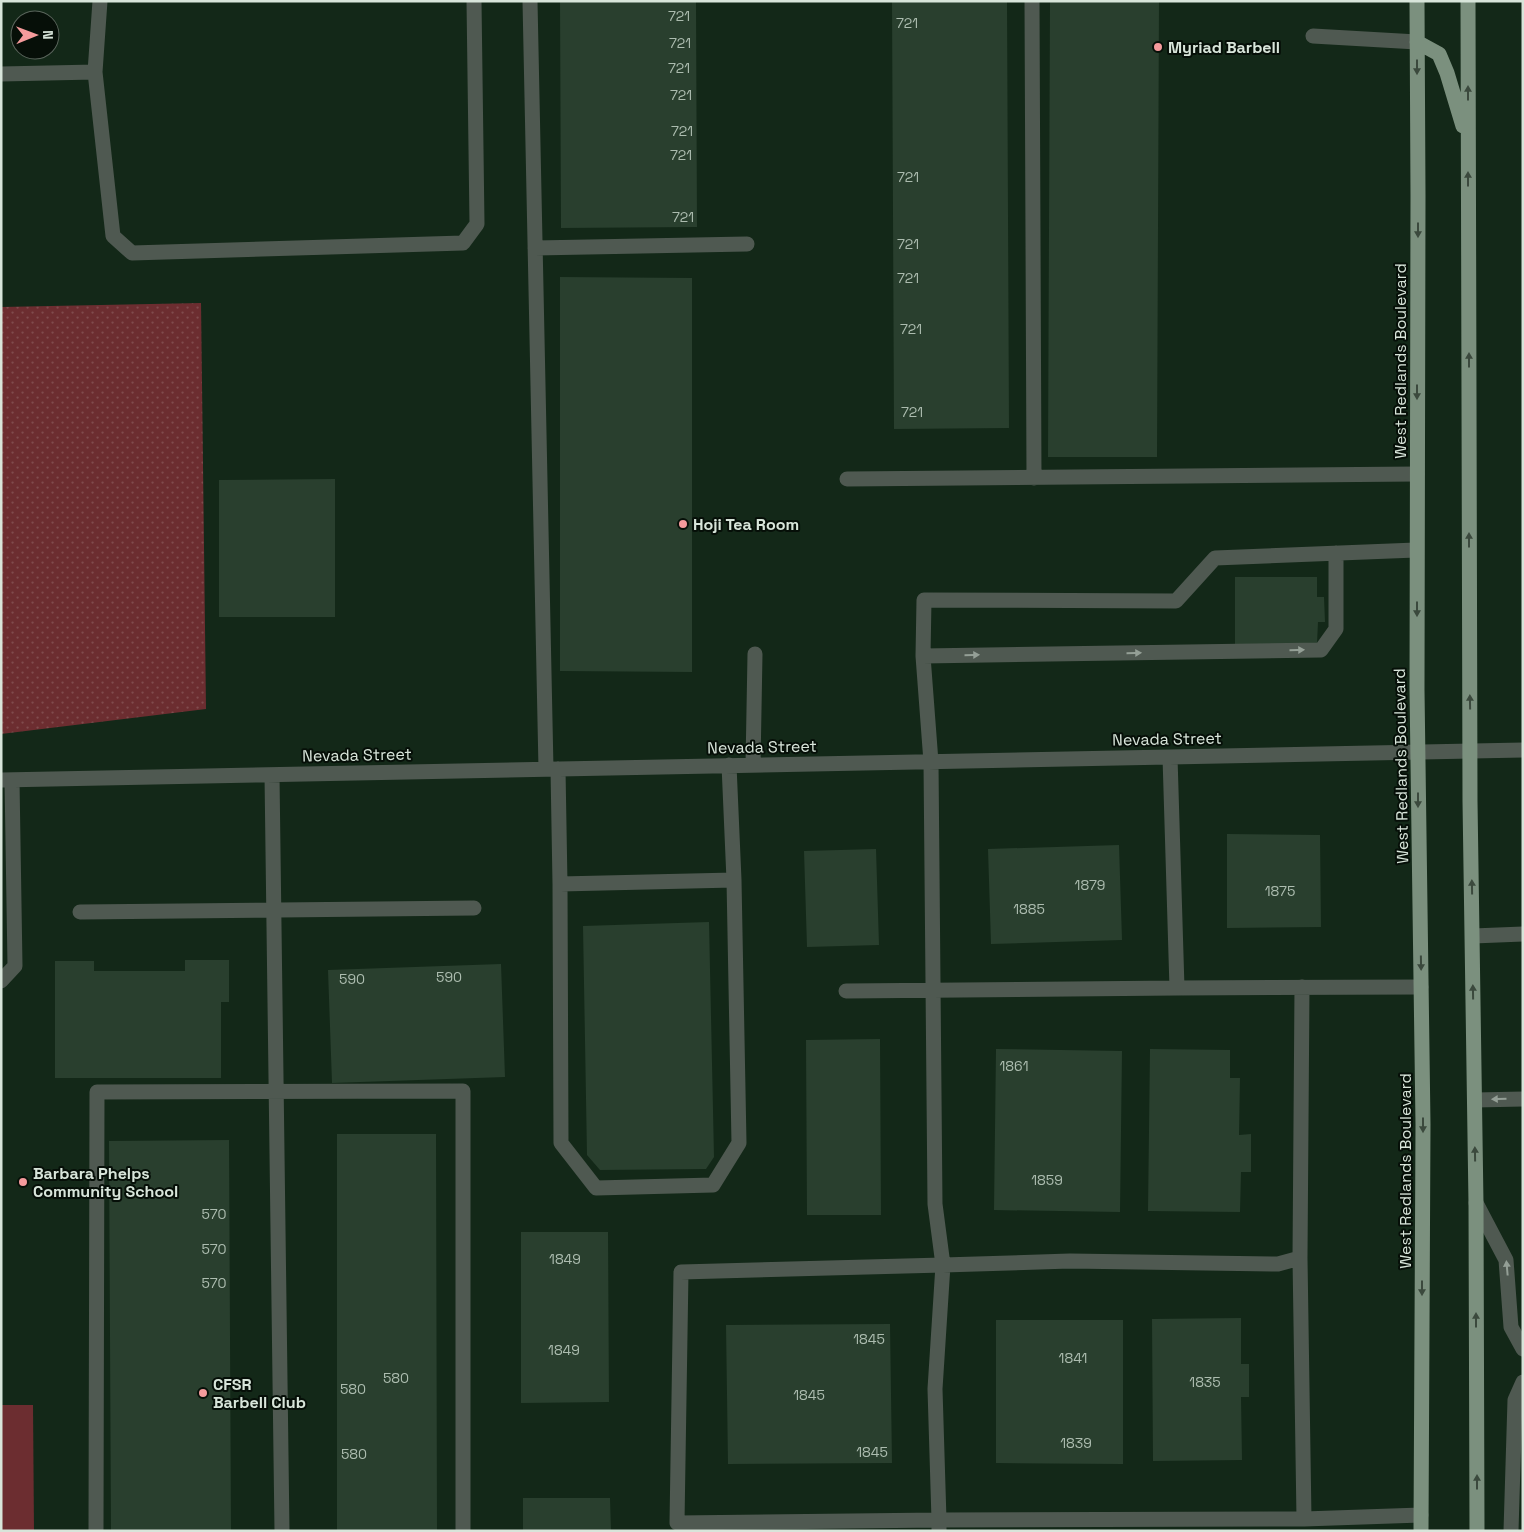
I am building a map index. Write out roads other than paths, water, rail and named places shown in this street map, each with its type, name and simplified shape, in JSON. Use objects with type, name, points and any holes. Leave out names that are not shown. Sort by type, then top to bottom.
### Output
[{"type":"main road","name":"West Redlands Boulevard","points":[[1416,1],[1416,550],[1423,1124],[1421,1531]]},
{"type":"main road","points":[[1468,1],[1470,751],[1476,1203],[1477,1531]]},
{"type":"main road","points":[[1417,42],[1439,54],[1447,73],[1468,142]]},
{"type":"street","points":[[100,1],[95,72],[113,236],[132,253],[463,243],[477,224],[474,1]]},
{"type":"street","points":[[530,1],[535,248],[552,769],[560,884],[561,1143],[596,1188],[713,1185],[739,1143],[734,880],[729,766]]},
{"type":"street","points":[[1032,1],[1034,478]]},
{"type":"street","points":[[1314,36],[1417,42]]},
{"type":"street","points":[[1,74],[95,72]]},
{"type":"street","points":[[535,248],[747,244]]},
{"type":"street","points":[[847,479],[1417,474]]},
{"type":"street","points":[[939,1525],[935,1390],[942,1265],[935,1204],[931,762],[923,656],[924,600],[1176,601],[1215,558],[1416,550]]},
{"type":"street","points":[[923,656],[1321,650],[1336,629],[1336,553]]},
{"type":"street","points":[[753,765],[755,654]]},
{"type":"street","name":"Nevada Street","points":[[7,780],[1523,750]]},
{"type":"street","points":[[1170,757],[1177,988]]},
{"type":"street","points":[[272,775],[282,1531]]},
{"type":"street","points":[[1,981],[15,966],[7,780]]},
{"type":"street","points":[[560,884],[734,880]]},
{"type":"street","points":[[80,912],[474,908]]},
{"type":"street","points":[[1473,936],[1523,934]]},
{"type":"street","points":[[1302,987],[1300,1258],[1304,1519]]},
{"type":"street","points":[[846,991],[1421,987]]},
{"type":"street","points":[[96,1531],[98,1092],[276,1091],[463,1091],[463,1531]]},
{"type":"street","points":[[1474,1100],[1523,1099]]},
{"type":"street","points":[[1476,1203],[1506,1260],[1511,1327],[1523,1348]]},
{"type":"street","points":[[1300,1258],[1278,1264],[1070,1261],[681,1272],[677,1527],[939,1525],[1304,1519],[1421,1515]]},
{"type":"street","points":[[1511,1531],[1515,1400],[1523,1382]]},
{"type":"place","name":"Myriad Barbell","points":[[1158,47]]},
{"type":"place","name":"Hoji Tea Room","points":[[683,524]]},
{"type":"place","name":"Barbara Phelps Community School","points":[[23,1182]]},
{"type":"place","name":"CFSR Barbell Club","points":[[203,1393]]}]
